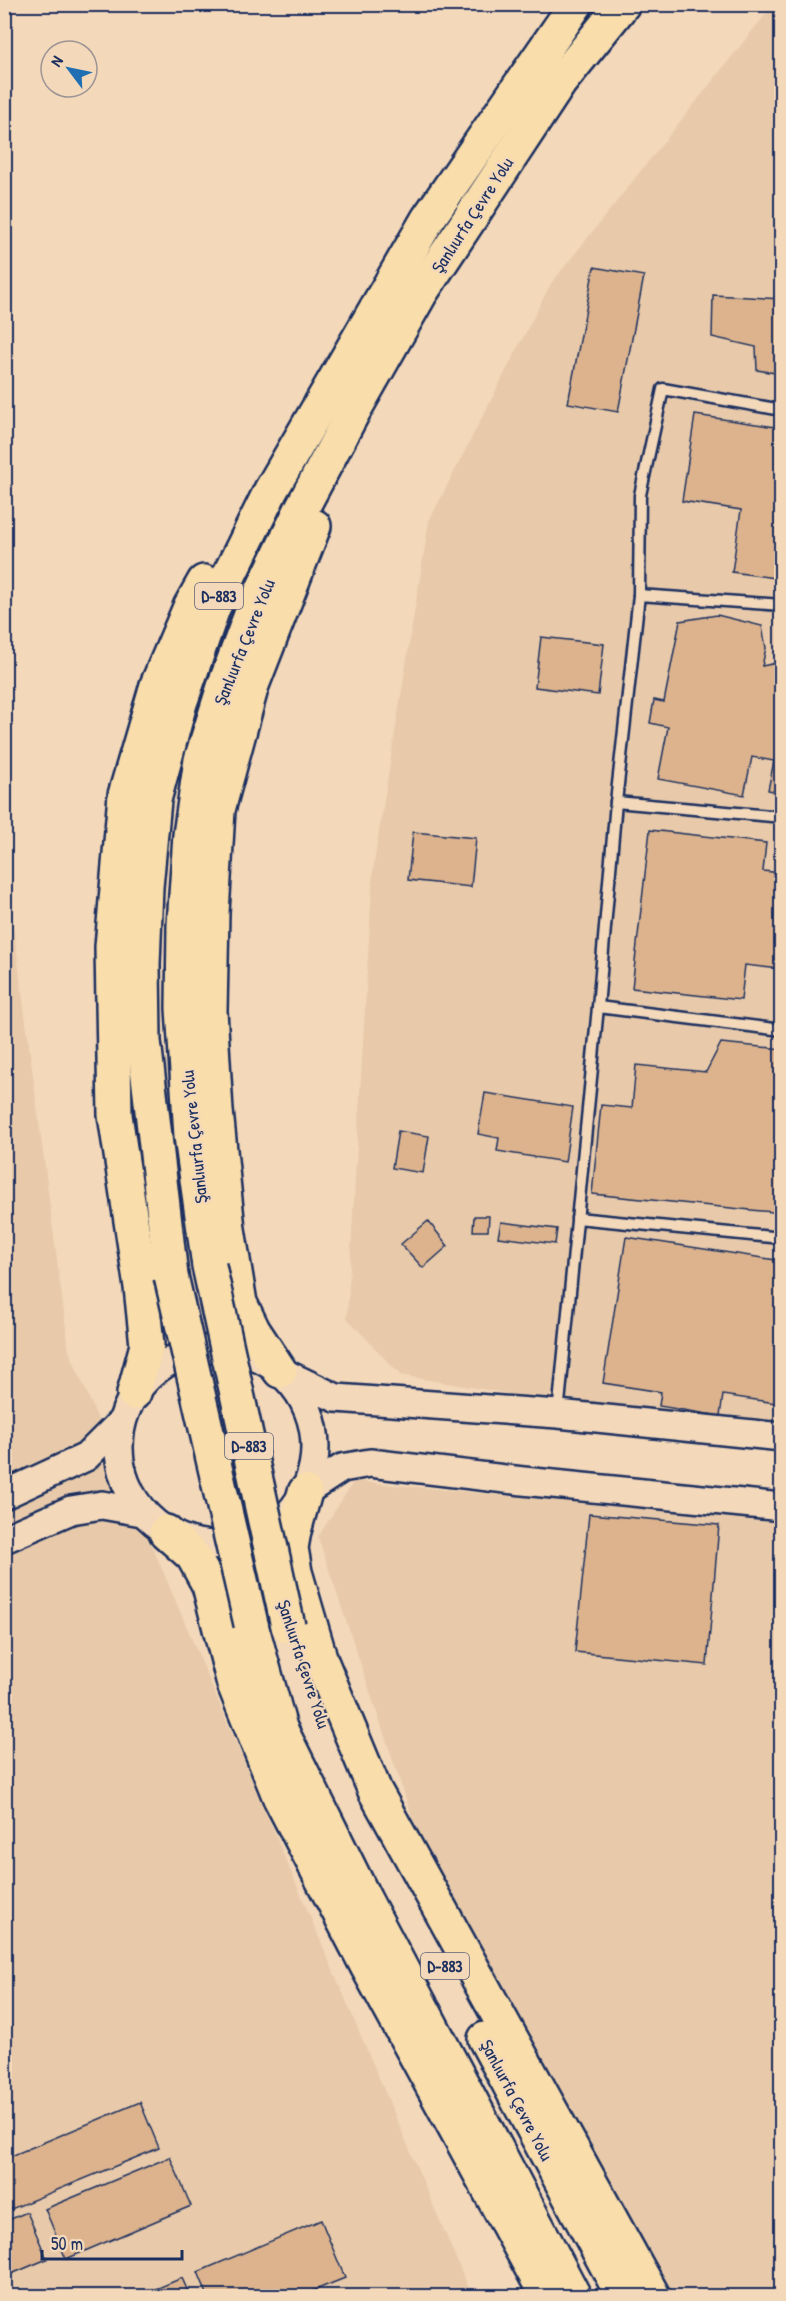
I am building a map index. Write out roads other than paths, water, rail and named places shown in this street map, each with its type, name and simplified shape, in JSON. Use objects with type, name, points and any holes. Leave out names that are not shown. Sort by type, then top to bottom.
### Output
[{"type":"highway","name":"Şanlıurfa Çevre Yolu","points":[[574,2296],[365,1900],[280,1728],[251,1624],[171,1276],[144,1041],[143,964],[146,887],[154,800],[180,703],[213,608],[270,490],[428,219],[576,4]]},
{"type":"highway","name":"Şanlıurfa Çevre Yolu","points":[[623,4],[560,82],[420,294],[303,506],[252,612],[224,687],[201,760],[190,835],[184,925],[183,1008],[190,1136],[209,1266],[288,1626],[331,1744],[362,1814],[623,2296]]},
{"type":"highway","points":[[128,1407],[147,1345],[141,1287],[115,1115],[114,1091],[112,947],[125,795],[157,685],[191,605],[256,486],[327,389]]},
{"type":"highway","points":[[280,1371],[253,1330],[240,1303],[228,1229],[216,1111],[210,1011],[212,913],[218,810],[252,685],[303,557],[353,412]]},
{"type":"highway","points":[[305,1492],[291,1548],[295,1572],[321,1661],[375,1791],[653,2296]]},
{"type":"highway","points":[[154,1522],[193,1556],[209,1585],[234,1684],[280,1798],[367,1966],[547,2296]]},
{"type":"street","points":[[4,1495],[86,1457],[156,1369],[185,1353],[218,1348],[251,1354],[336,1398],[558,1414],[782,1437]]},
{"type":"street","points":[[4,1539],[71,1510],[102,1506],[154,1522],[196,1544],[227,1546],[258,1537],[285,1519],[305,1492],[315,1460],[314,1427],[302,1396],[280,1371]]},
{"type":"street","points":[[128,1407],[118,1454],[125,1485],[154,1522]]},
{"type":"street","points":[[305,1492],[342,1468],[370,1463],[782,1507]]},
{"type":"lane","points":[[558,1414],[616,802],[639,595],[640,495],[663,388],[782,410]]},
{"type":"lane","points":[[639,595],[782,605]]},
{"type":"lane","points":[[616,802],[782,817]]},
{"type":"lane","points":[[598,1007],[782,1030]]},
{"type":"lane","points":[[577,1218],[782,1238]]}]
